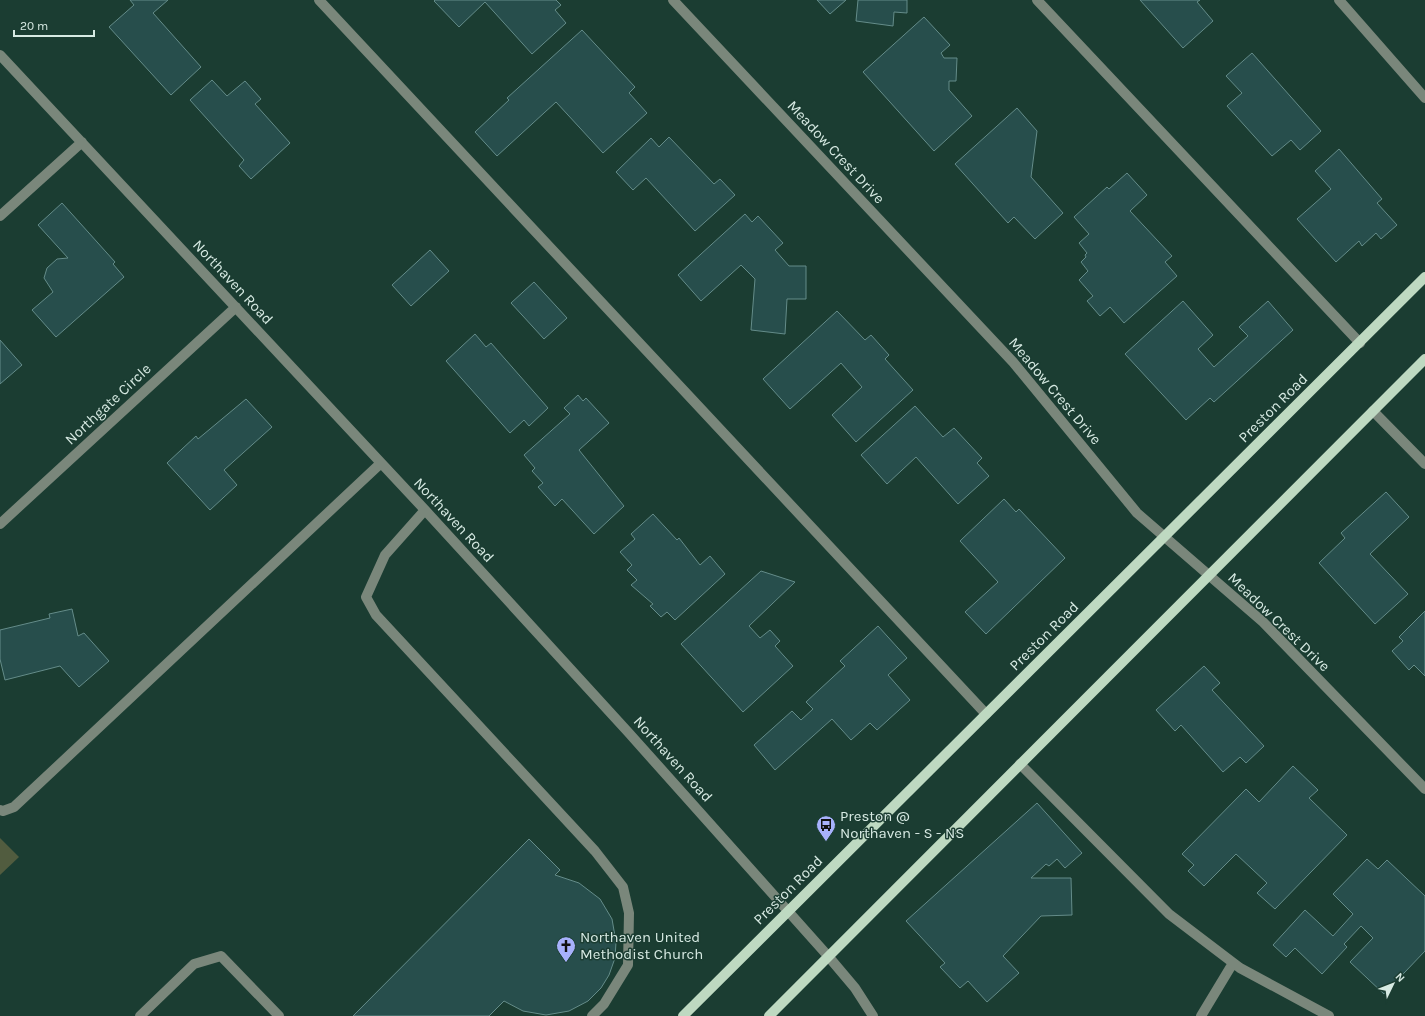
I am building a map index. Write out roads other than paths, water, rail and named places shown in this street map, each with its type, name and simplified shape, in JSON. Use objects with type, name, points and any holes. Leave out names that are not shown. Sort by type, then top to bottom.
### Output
[{"type":"main road","name":"Preston Road","points":[[683,1016],[1425,278]]},
{"type":"main road","points":[[769,1016],[1425,359]]},
{"type":"street","points":[[319,0],[986,714]]},
{"type":"street","name":"Meadow Crest Drive","points":[[673,0],[1012,362],[1137,513],[1262,622],[1425,789]]},
{"type":"street","points":[[1037,0],[1360,342]]},
{"type":"street","points":[[1339,0],[1425,98]]},
{"type":"street","name":"Northaven Road","points":[[0,55],[236,306],[628,732],[828,956],[855,988],[873,1016]]},
{"type":"street","points":[[0,216],[82,142]]},
{"type":"street","name":"Northgate Circle","points":[[0,524],[236,306]]},
{"type":"street","points":[[1373,411],[1425,464]]},
{"type":"street","points":[[0,810],[3,811],[14,807],[381,463]]},
{"type":"street","points":[[425,510],[385,556],[366,597],[376,615],[595,851],[623,887],[629,913],[628,965],[604,1004],[592,1016]]},
{"type":"street","points":[[1020,764],[1169,914],[1240,968],[1329,1016]]},
{"type":"street","points":[[140,1016],[194,964],[222,956],[279,1016]]},
{"type":"street","points":[[1201,1016],[1233,963]]},
{"type":"place","name":"Preston @ Northaven - S - NS","points":[[826,842]]},
{"type":"place","name":"Northaven United Methodist Church","points":[[566,963]]}]
